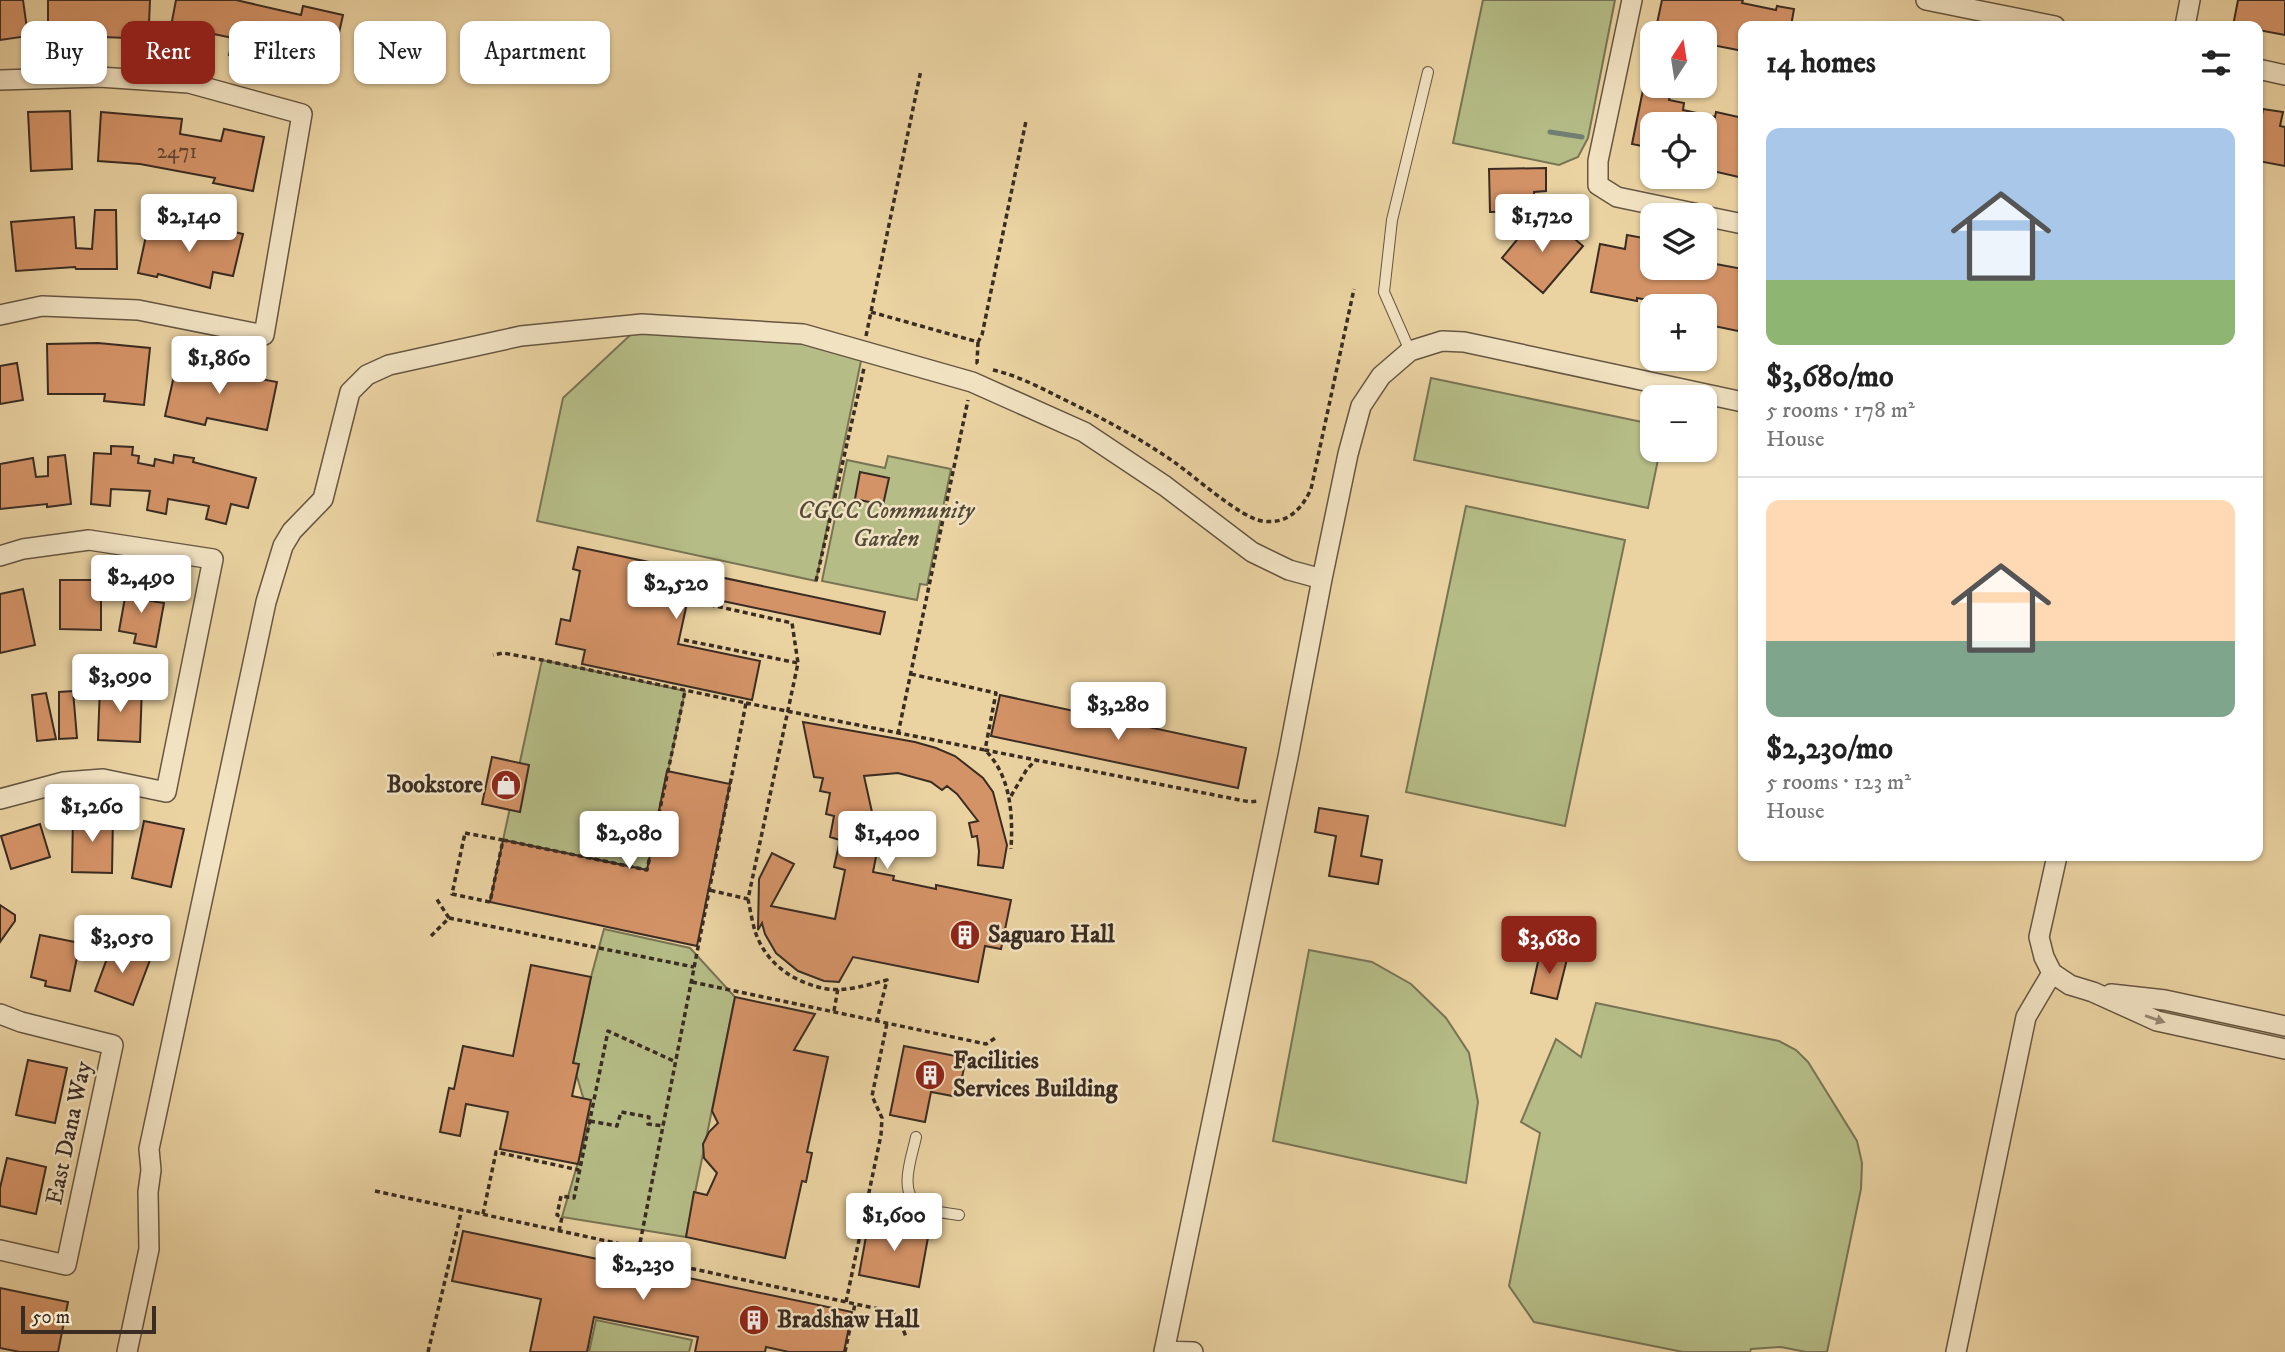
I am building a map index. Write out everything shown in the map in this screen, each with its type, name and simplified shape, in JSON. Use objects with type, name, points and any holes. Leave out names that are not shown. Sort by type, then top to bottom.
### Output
[{"type":"street","points":[[1632,0],[1598,161],[1598,185],[1618,197],[1647,203]]},
{"type":"street","points":[[1926,0],[2030,21]]},
{"type":"street","points":[[2186,21],[2190,0]]},
{"type":"street","points":[[2263,70],[2285,75]]},
{"type":"street","points":[[0,80],[99,77],[189,83],[302,114],[264,335],[138,310],[42,306],[0,316]]},
{"type":"street","points":[[1717,218],[1738,223]]},
{"type":"street","points":[[127,1352],[149,1249],[149,1149],[266,602],[283,546],[292,531],[323,499],[350,392],[367,375],[389,365],[521,336],[623,325],[668,325],[803,334],[863,351],[977,371],[1084,432],[1165,486],[1252,552],[1289,569],[1322,579]]},
{"type":"street","points":[[1193,1352],[1164,1351],[1348,454],[1361,407],[1381,376],[1410,351],[1442,341],[1464,342],[1738,401]]},
{"type":"street","points":[[0,556],[23,549],[89,540],[213,559],[166,792],[103,779],[64,782],[0,799]]},
{"type":"street","points":[[2056,861],[2039,937],[2052,973],[2070,985],[2093,992],[2157,1021],[2285,1049]]},
{"type":"street","points":[[1956,1352],[2026,1017],[2052,973]]},
{"type":"street","points":[[2093,992],[2165,1000],[2285,1026]]},
{"type":"street","name":"East Dana Way","points":[[0,1014],[21,1022],[113,1045],[66,1265],[0,1250]]},
{"type":"lane","points":[[1410,351],[1384,292],[1392,220],[1428,72]]},
{"type":"lane","points":[[916,1137],[906,1189],[919,1206],[959,1215]]},
{"type":"path","points":[[816,581],[864,367],[863,351],[921,70]]},
{"type":"path","points":[[898,734],[977,371],[978,342],[985,322],[1026,121]]},
{"type":"path","points":[[989,369],[1026,381],[1098,415],[1172,461],[1247,517],[1265,522],[1276,521],[1296,513],[1311,489],[1354,289]]},
{"type":"path","points":[[871,312],[978,342]]},
{"type":"path","points":[[692,601],[792,623],[798,663],[748,899],[755,932],[767,956],[787,975],[824,989],[860,987],[887,980],[877,1021]]},
{"type":"path","points":[[684,640],[798,663]]},
{"type":"path","points":[[493,655],[503,653],[542,660],[788,712],[1250,802],[1258,802],[1265,790],[1280,793]]},
{"type":"path","points":[[911,674],[996,693],[985,750]]},
{"type":"path","points":[[503,840],[490,902],[452,894],[465,833],[503,840],[647,870],[685,691]]},
{"type":"path","points":[[746,703],[640,1243],[648,1254],[666,1264],[897,1313],[906,1336]]},
{"type":"path","points":[[985,750],[995,762],[1010,798],[1011,849]]},
{"type":"path","points":[[1010,798],[1027,769],[1037,759]]},
{"type":"path","points":[[709,890],[748,899]]},
{"type":"path","points":[[436,898],[449,918],[695,967]]},
{"type":"path","points":[[431,936],[449,918]]},
{"type":"path","points":[[692,982],[986,1044],[997,1037]]},
{"type":"path","points":[[834,1012],[838,988]]},
{"type":"path","points":[[846,1302],[881,1135],[882,1118],[872,1096],[887,1023]]},
{"type":"path","points":[[559,1231],[562,1217],[556,1215],[561,1196],[574,1198],[608,1031],[676,1062]]},
{"type":"path","points":[[590,1121],[617,1126],[621,1112],[649,1117],[648,1124],[664,1126]]},
{"type":"path","points":[[483,1214],[496,1152],[580,1170]]},
{"type":"path","points":[[375,1191],[630,1246],[640,1243]]},
{"type":"path","points":[[428,1352],[461,1209]]},
{"type":"path","points":[[845,1352],[855,1304]]},
{"type":"green space","points":[[1483,0],[1615,0],[1588,138],[1578,157],[1559,165],[1453,143]]},
{"type":"green space","points":[[642,324],[863,351],[816,581],[537,521],[563,398]]},
{"type":"green space","points":[[1431,378],[1640,422],[1640,462],[1658,462],[1648,508],[1414,460]]},
{"type":"green space","name":"CGCC Community Garden","points":[[888,456],[951,469],[927,585],[920,584],[917,600],[822,581],[847,460],[885,468]]},
{"type":"green space","points":[[1466,506],[1625,540],[1565,826],[1406,792]]},
{"type":"green space","points":[[542,660],[685,691],[647,870],[503,840]]},
{"type":"green space","points":[[604,929],[690,948],[735,997],[686,1237],[562,1217],[590,1121],[573,1063]]},
{"type":"green space","points":[[1309,950],[1372,962],[1411,984],[1446,1018],[1469,1053],[1478,1102],[1466,1183],[1273,1141]]},
{"type":"green space","points":[[1596,1003],[1779,1041],[1796,1050],[1808,1062],[1857,1141],[1862,1163],[1861,1189],[1827,1352],[1806,1352],[1781,1347],[1751,1349],[1750,1352],[1683,1352],[1534,1322],[1509,1286],[1540,1133],[1521,1122],[1556,1039],[1581,1057]]},
{"type":"green space","points":[[596,1320],[692,1340],[689,1352],[589,1352]]},
{"type":"building","points":[[0,0],[23,0],[26,21],[21,21],[21,37],[0,40]]},
{"type":"building","points":[[48,0],[150,0],[149,21],[121,21],[121,38],[107,37],[107,21],[48,21]]},
{"type":"building","points":[[176,0],[236,0],[301,15],[303,6],[343,15],[340,28],[340,21],[229,21],[229,37],[215,34],[215,21],[172,21]]},
{"type":"building","points":[[1662,0],[1743,0],[1742,3],[1776,10],[1777,6],[1794,9],[1792,21],[1738,21],[1738,50],[1717,46],[1717,21],[1658,21]]},
{"type":"building","points":[[2238,0],[2285,0],[2285,35],[2263,31],[2263,21],[2234,21]]},
{"type":"building","points":[[1641,98],[1669,98],[1684,103],[1683,110],[1692,112],[1640,112],[1640,146],[1632,144]]},
{"type":"building","points":[[2263,109],[2283,112],[2280,126],[2285,127],[2285,166],[2263,162]]},
{"type":"building","points":[[70,111],[72,169],[31,171],[28,112]]},
{"type":"building","points":[[101,112],[182,119],[180,134],[221,141],[224,129],[264,137],[253,191],[213,183],[215,178],[140,164],[98,161]]},
{"type":"building","points":[[1717,112],[1738,117],[1738,177],[1717,172]]},
{"type":"building","points":[[1546,168],[1546,191],[1534,192],[1535,211],[1490,212],[1489,169]]},
{"type":"building","points":[[95,210],[116,210],[117,269],[75,267],[16,271],[11,222],[74,217],[76,248],[92,249]]},
{"type":"building","points":[[1535,218],[1557,236],[1563,229],[1583,246],[1543,293],[1502,258]]},
{"type":"building","points":[[149,222],[219,237],[221,229],[243,234],[233,276],[213,272],[210,288],[158,274],[157,277],[138,273]]},
{"type":"building","points":[[1627,235],[1640,237],[1640,280],[1717,280],[1717,264],[1738,268],[1738,331],[1717,327],[1717,294],[1640,294],[1637,301],[1591,292],[1600,244],[1625,249]]},
{"type":"building","points":[[98,343],[150,348],[144,405],[104,401],[105,394],[48,394],[47,344]]},
{"type":"building","points":[[178,358],[218,368],[217,371],[277,382],[267,430],[207,418],[205,425],[165,416]]},
{"type":"building","points":[[17,363],[23,400],[0,404],[0,366]]},
{"type":"building","points":[[111,446],[133,447],[132,455],[139,456],[138,463],[154,466],[155,459],[173,463],[174,455],[194,458],[193,462],[256,478],[248,508],[231,504],[226,524],[206,519],[209,506],[168,499],[166,514],[147,510],[150,491],[111,489],[110,506],[91,504],[94,453],[111,454]]},
{"type":"building","points":[[65,455],[71,504],[0,509],[0,464],[33,458],[36,477],[48,476],[48,457]]},
{"type":"building","points":[[860,472],[889,478],[883,505],[855,499]]},
{"type":"building","points":[[578,547],[885,612],[880,634],[689,594],[678,644],[760,661],[752,700],[582,664],[585,650],[556,644],[561,619],[570,621],[580,571],[573,569]]},
{"type":"building","points":[[60,580],[101,580],[101,630],[60,629]]},
{"type":"building","points":[[128,581],[147,584],[144,600],[164,603],[156,647],[134,643],[136,634],[119,631]]},
{"type":"building","points":[[23,589],[35,645],[0,653],[0,594]]},
{"type":"building","points":[[100,686],[142,687],[140,742],[98,740]]},
{"type":"building","points":[[73,691],[77,738],[59,739],[59,692]]},
{"type":"building","points":[[46,693],[56,739],[37,741],[32,695]]},
{"type":"building","points":[[1000,695],[1246,748],[1238,788],[991,736]]},
{"type":"building","points":[[803,722],[936,748],[955,756],[983,778],[993,792],[1007,845],[1003,868],[978,865],[977,836],[972,837],[969,823],[978,821],[957,794],[947,786],[942,790],[931,782],[898,773],[864,776],[881,853],[877,852],[873,872],[894,876],[893,880],[936,889],[936,885],[1011,900],[1001,949],[985,946],[978,982],[853,957],[839,982],[824,981],[798,971],[776,953],[762,923],[758,930],[759,879],[772,853],[794,864],[771,906],[835,919],[845,870],[834,867],[840,840],[830,837],[834,816],[826,814],[830,793],[820,791],[823,778],[814,777]]},
{"type":"building","name":"Bookstore","points":[[492,757],[529,765],[520,812],[482,804]]},
{"type":"building","points":[[667,771],[730,784],[697,946],[490,902],[503,840],[647,870]]},
{"type":"building","points":[[1319,808],[1368,816],[1361,856],[1382,860],[1378,884],[1329,876],[1336,836],[1315,832]]},
{"type":"building","points":[[73,815],[113,816],[112,873],[72,872]]},
{"type":"building","points":[[144,821],[184,829],[171,887],[132,878]]},
{"type":"building","points":[[40,824],[50,857],[11,869],[1,836]]},
{"type":"building","points":[[0,905],[15,915],[15,921],[0,942]]},
{"type":"building","points":[[40,935],[80,943],[70,991],[45,986],[46,981],[31,977]]},
{"type":"building","points":[[112,945],[150,960],[133,1005],[95,991]]},
{"type":"building","points":[[1540,953],[1567,959],[1557,999],[1531,993]]},
{"type":"building","points":[[531,965],[591,977],[573,1063],[579,1064],[572,1096],[591,1100],[578,1164],[500,1149],[508,1112],[466,1104],[460,1136],[440,1132],[449,1088],[454,1089],[463,1046],[513,1056]]},
{"type":"building","points":[[735,997],[815,1014],[794,1050],[828,1057],[807,1152],[812,1153],[806,1182],[802,1181],[785,1258],[686,1237],[694,1192],[707,1195],[717,1173],[704,1158],[703,1144],[718,1123],[712,1111]]},
{"type":"building","name":"Facilities Services Building","points":[[904,1046],[966,1058],[958,1097],[931,1092],[925,1122],[890,1115]]},
{"type":"building","points":[[28,1060],[67,1068],[55,1123],[16,1115]]},
{"type":"building","points":[[7,1158],[46,1167],[36,1214],[0,1206],[0,1188]]},
{"type":"building","points":[[869,1220],[929,1232],[919,1287],[859,1275]]},
{"type":"building","points":[[463,1231],[852,1312],[844,1352],[789,1352],[766,1347],[765,1352],[695,1352],[698,1337],[594,1317],[587,1352],[530,1352],[541,1299],[452,1281]]},
{"type":"building","points":[[0,1288],[68,1302],[58,1352],[20,1352],[0,1348]]},
{"type":"waterway","points":[[1550,132],[1582,137]]},
{"type":"place","name":"Bookstore","points":[[506,785]]},
{"type":"place","name":"Saguaro Hall","points":[[965,935]]},
{"type":"place","name":"Facilities Services Building","points":[[930,1075]]},
{"type":"place","name":"Bradshaw Hall","points":[[754,1320]]}]
